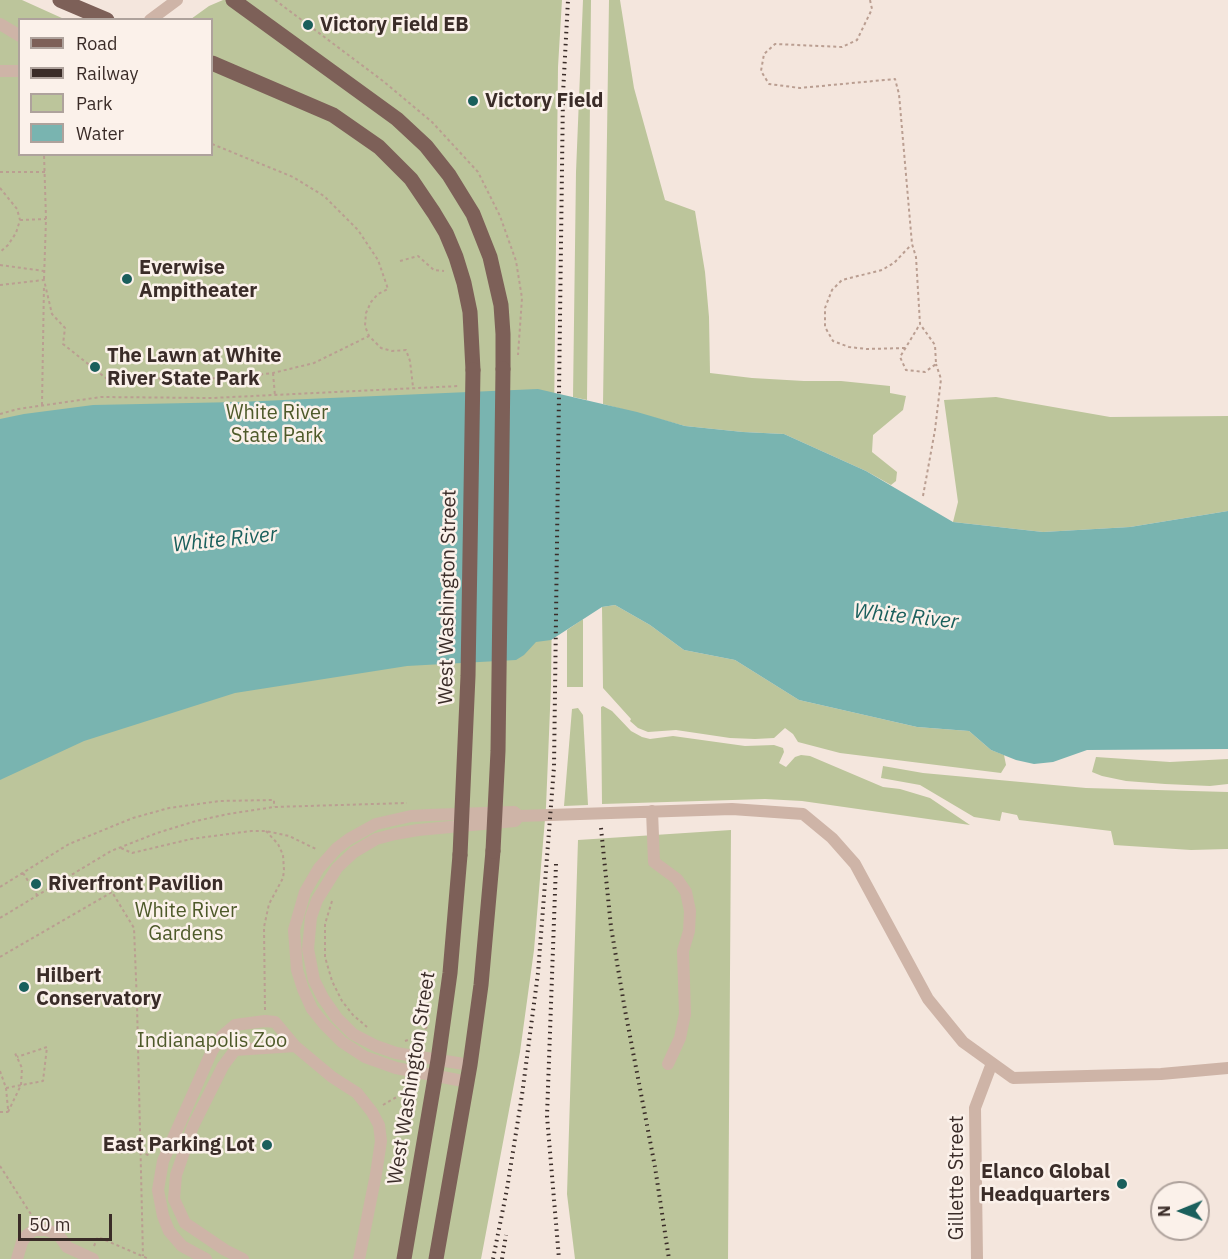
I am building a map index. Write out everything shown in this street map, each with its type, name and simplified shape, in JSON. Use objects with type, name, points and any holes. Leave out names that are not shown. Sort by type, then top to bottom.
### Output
[{"type":"main road","points":[[60,0],[102,18]]},
{"type":"main road","points":[[233,0],[412,131],[443,167],[473,214],[490,257],[501,305],[503,369],[499,740],[493,851],[481,985],[468,1082],[436,1259]]},
{"type":"main road","name":"West Washington Street","points":[[213,63],[333,115],[379,147],[411,179],[446,233],[459,266],[470,312],[472,370],[468,676],[460,855],[450,973],[436,1076],[404,1259]]},
{"type":"street","points":[[153,18],[177,0]]},
{"type":"street","points":[[0,24],[18,35]]},
{"type":"street","points":[[0,71],[18,71]]},
{"type":"street","points":[[468,1082],[396,1068],[365,1057],[342,1042],[312,1009],[303,989],[296,958],[294,930],[299,907],[312,878],[329,857],[349,839],[376,824],[411,816],[514,812],[519,816],[732,809],[803,814],[832,838],[855,864],[928,999],[963,1042],[1013,1078],[1161,1074],[1228,1068]]},
{"type":"street","points":[[652,811],[654,862],[677,879],[686,892],[690,911],[689,931],[683,951],[685,1014],[680,1038],[668,1064]]},
{"type":"street","points":[[470,1065],[396,1053],[353,1034],[337,1018],[314,980],[308,949],[311,917],[317,900],[337,868],[354,852],[376,839],[418,830],[515,821],[519,816]]},
{"type":"street","points":[[206,1259],[182,1246],[168,1231],[158,1190],[163,1161],[212,1051],[222,1036],[234,1026],[265,1021],[275,1022],[295,1046],[332,1077],[357,1094],[372,1112],[379,1125],[381,1141],[359,1259]]},
{"type":"street","points":[[243,1259],[225,1250],[185,1223],[174,1199],[176,1175],[193,1126],[223,1066],[235,1050],[295,1046]]},
{"type":"street","name":"Gillette Street","points":[[977,1259],[975,1108],[992,1063]]},
{"type":"street","points":[[17,1259],[22,1242],[27,1235],[34,1230],[46,1230],[58,1234],[67,1247],[93,1259]]},
{"type":"path","points":[[870,0],[872,9],[857,40],[842,47],[776,44],[764,54],[761,71],[769,84],[800,88],[895,79],[899,94],[912,244],[916,257],[920,324],[935,345],[936,364],[941,379],[935,430],[923,496]]},
{"type":"path","points":[[213,144],[293,177],[324,196],[358,230],[378,260],[388,289],[378,294],[371,302],[366,313],[365,326],[369,336],[381,348],[392,351],[406,350],[410,361],[413,388]]},
{"type":"path","points":[[42,405],[46,219],[44,156]]},
{"type":"path","points":[[0,172],[45,172]]},
{"type":"path","points":[[0,188],[17,209],[20,220],[16,234],[0,252]]},
{"type":"path","points":[[20,220],[46,219]]},
{"type":"path","points":[[905,348],[849,347],[833,340],[825,327],[825,308],[832,290],[842,280],[882,270],[894,263],[912,244]]},
{"type":"path","points":[[400,261],[418,256],[434,270],[444,272]]},
{"type":"path","points":[[0,265],[44,271]]},
{"type":"path","points":[[44,280],[52,314],[65,328],[63,344],[107,379],[234,378],[273,373],[314,363],[369,336]]},
{"type":"path","points":[[0,285],[44,280]]},
{"type":"path","points":[[920,324],[900,357],[906,370],[925,372],[936,364]]},
{"type":"path","points":[[273,373],[275,396]]},
{"type":"path","points":[[0,414],[42,405],[101,397],[212,398],[459,386]]},
{"type":"path","points":[[0,887],[69,844],[132,818],[169,808],[220,801],[274,800],[274,807]]},
{"type":"path","points":[[0,918],[130,843],[196,821],[274,807],[417,803]]},
{"type":"path","points":[[265,1021],[264,927],[269,904],[283,878],[284,870],[281,849],[266,831]]},
{"type":"path","points":[[23,873],[37,895]]},
{"type":"path","points":[[0,957],[112,892],[134,928],[143,1256]]},
{"type":"path","points":[[6,1088],[42,1081],[47,1047],[17,1057]]},
{"type":"path","points":[[8,1112],[21,1085],[22,1068],[14,1051]]},
{"type":"path","points":[[0,1071],[6,1088],[8,1112]]},
{"type":"path","points":[[378,1108],[412,1088]]},
{"type":"path","points":[[0,1112],[8,1112]]},
{"type":"path","points":[[0,1166],[35,1220]]},
{"type":"green space","name":"White River State Park","points":[[0,0],[22,0],[62,18],[18,18],[18,156],[213,156],[213,18],[192,18],[209,6],[223,0],[562,0],[558,67],[551,685],[546,807],[534,950],[520,1052],[481,1259],[0,1259]]},
{"type":"green space","points":[[583,0],[591,0],[587,400],[573,397],[576,172]]},
{"type":"green space","points":[[609,0],[620,0],[634,88],[665,200],[695,211],[705,272],[710,373],[752,378],[841,381],[890,386],[890,393],[906,396],[903,410],[873,435],[872,452],[897,472],[896,481],[891,485],[866,471],[784,434],[685,426],[603,404]]},
{"type":"green space","points":[[996,397],[1110,417],[1228,416],[1228,511],[1130,527],[1043,532],[953,522],[958,502],[944,400]]},
{"type":"green space","points":[[615,605],[650,625],[684,650],[735,660],[799,700],[917,727],[969,731],[991,750],[1004,755],[1006,765],[1001,773],[840,753],[798,742],[785,728],[774,738],[755,739],[730,738],[676,730],[648,732],[638,728],[603,688],[602,607]]},
{"type":"green space","points":[[583,619],[583,687],[567,687],[567,630]]},
{"type":"green space","points":[[601,707],[612,711],[631,731],[642,737],[650,739],[673,736],[745,746],[774,745],[783,748],[784,752],[779,763],[786,767],[795,757],[810,756],[883,787],[900,789],[930,798],[970,825],[802,801],[765,799],[602,804]]},
{"type":"green space","points":[[578,708],[583,715],[588,805],[564,806],[572,709]]},
{"type":"green space","points":[[1096,757],[1170,762],[1228,759],[1228,784],[1210,786],[1126,781],[1092,772]]},
{"type":"green space","points":[[883,766],[923,773],[1086,788],[1228,792],[1228,849],[1191,850],[1114,845],[1111,831],[1019,820],[1017,815],[1002,812],[1000,821],[974,817],[920,785],[881,778]]},
{"type":"green space","points":[[731,830],[728,1259],[575,1259],[567,1194],[578,840]]},
{"type":"water","name":"White River","points":[[538,389],[637,412],[685,426],[784,434],[866,471],[953,522],[1043,532],[1130,527],[1228,511],[1228,749],[1087,750],[1053,762],[1034,764],[1016,760],[991,750],[969,731],[917,727],[799,700],[735,660],[684,650],[650,625],[615,605],[602,607],[551,640],[536,642],[516,660],[407,666],[235,693],[84,741],[0,780],[0,419],[93,405],[238,402]]},
{"type":"railway","points":[[493,1259],[522,1095],[538,973],[554,767],[563,94],[568,0]]},
{"type":"railway","points":[[601,828],[611,927],[655,1167],[669,1259]]},
{"type":"railway","points":[[556,864],[547,1116],[559,1259]]},
{"type":"railway","points":[[502,1259],[506,1235]]},
{"type":"place","name":"Victory Field EB","points":[[308,25]]},
{"type":"place","name":"Victory Field","points":[[473,101]]},
{"type":"place","name":"Everwise Ampitheater","points":[[127,279]]},
{"type":"place","name":"The Lawn at White River State Park","points":[[95,367]]},
{"type":"place","name":"Riverfront Pavilion","points":[[36,884]]},
{"type":"place","name":"Hilbert Conservatory","points":[[24,987]]},
{"type":"place","name":"East Parking Lot","points":[[267,1145]]},
{"type":"place","name":"Elanco Global Headquarters","points":[[1122,1184]]},
{"type":"park label","name":"White River Gardens","points":[[186,922]]},
{"type":"park label","name":"Indianapolis Zoo","points":[[212,1041]]}]
